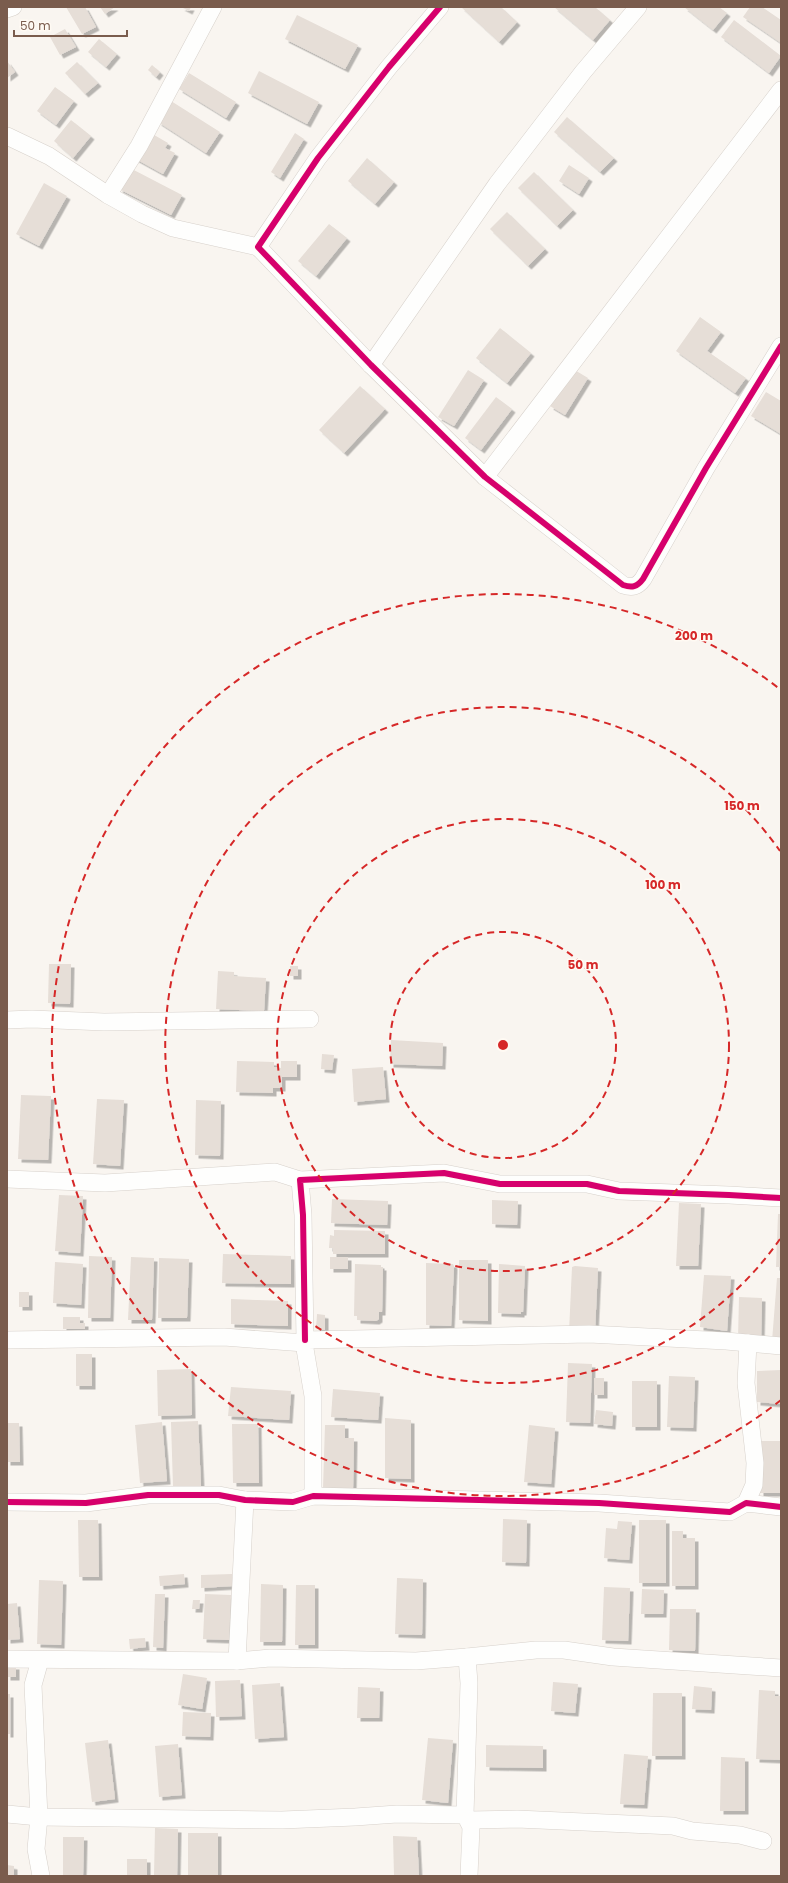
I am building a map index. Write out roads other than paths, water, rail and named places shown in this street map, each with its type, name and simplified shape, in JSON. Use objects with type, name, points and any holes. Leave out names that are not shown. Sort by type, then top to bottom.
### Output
[{"type":"street","points":[[7,10],[13,7]]},
{"type":"street","points":[[108,195],[139,146],[213,7]]},
{"type":"street","points":[[258,247],[318,158],[389,67],[440,7]]},
{"type":"street","points":[[371,365],[497,184],[583,72],[638,7]]},
{"type":"street","points":[[485,477],[781,90]]},
{"type":"street","points":[[7,136],[49,156],[108,195],[142,214],[173,228],[258,247],[371,365],[485,477],[623,585],[635,586],[643,579],[706,468],[781,346]]},
{"type":"street","points":[[7,1020],[32,1019],[104,1022],[310,1019]]},
{"type":"street","points":[[7,1179],[105,1183],[275,1172],[300,1180],[444,1173],[500,1184],[587,1184],[619,1191],[781,1198]]},
{"type":"street","points":[[300,1180],[304,1214],[304,1342],[313,1396],[313,1496]]},
{"type":"street","points":[[7,1340],[224,1337],[304,1342],[589,1334],[781,1346]]},
{"type":"street","points":[[746,1503],[754,1485],[755,1463],[746,1382],[748,1343]]},
{"type":"street","points":[[7,1502],[86,1503],[148,1495],[219,1495],[245,1500],[293,1502],[313,1496],[599,1503],[730,1512],[746,1503],[781,1507]]},
{"type":"street","points":[[237,1661],[245,1500]]},
{"type":"street","points":[[7,1659],[237,1661],[270,1658],[416,1661],[536,1650],[564,1650],[613,1657],[781,1668]]},
{"type":"street","points":[[467,1657],[469,1683],[467,1818],[471,1827],[469,1876]]},
{"type":"street","points":[[40,1660],[33,1685],[39,1816],[36,1849],[41,1876]]},
{"type":"street","points":[[7,1814],[39,1816],[282,1820],[396,1814],[673,1826],[692,1831],[740,1834],[763,1841]]}]
